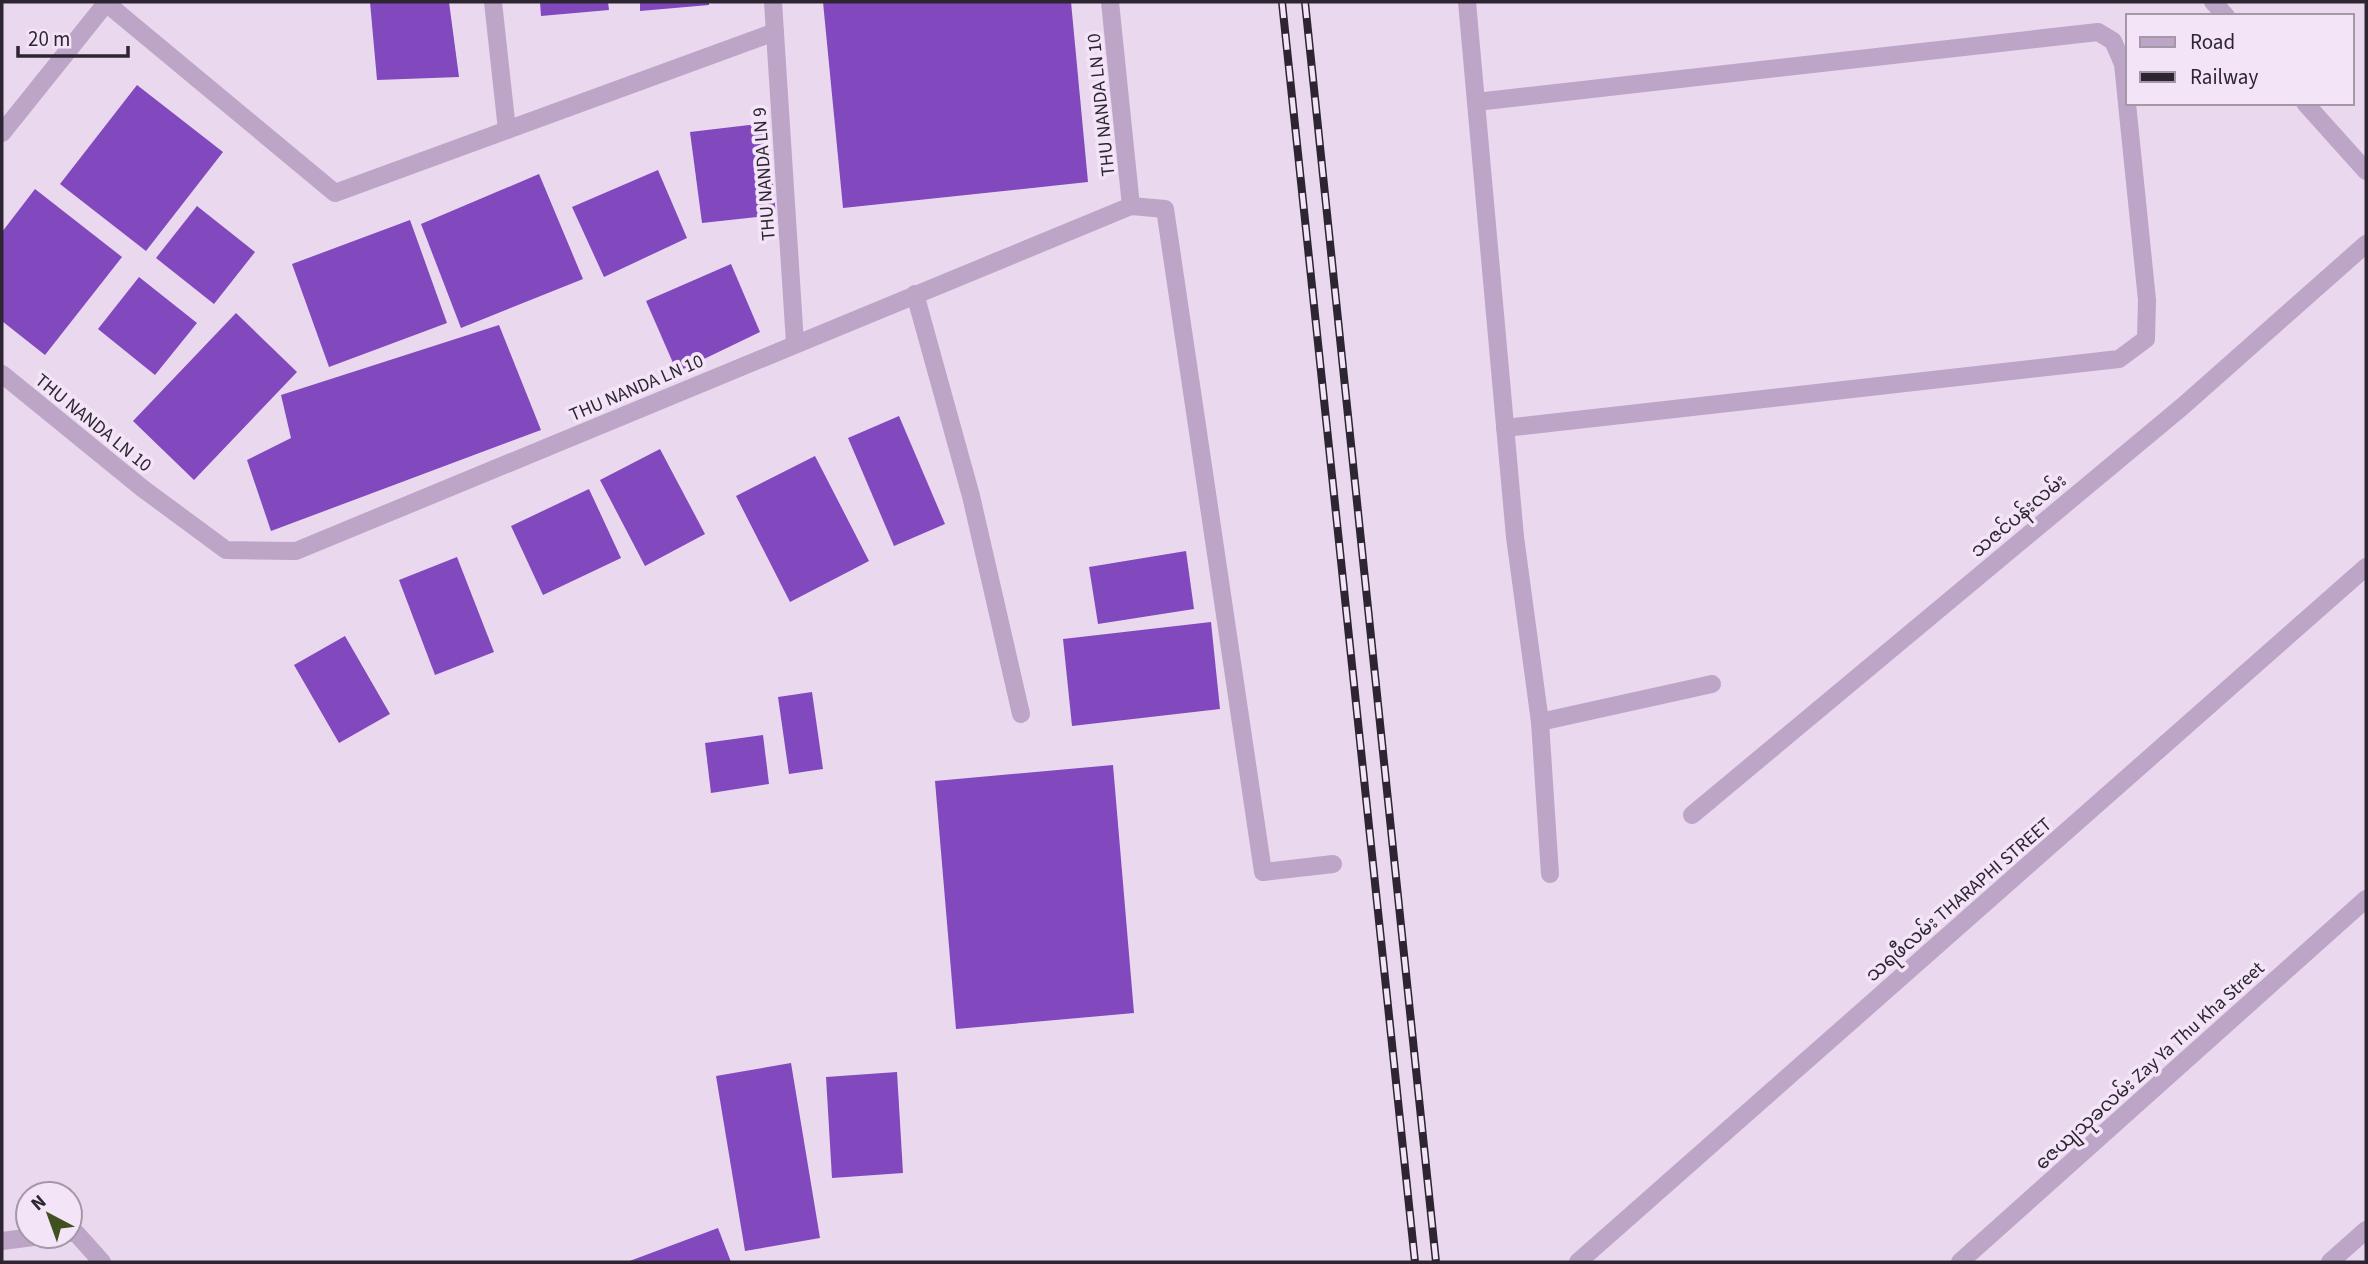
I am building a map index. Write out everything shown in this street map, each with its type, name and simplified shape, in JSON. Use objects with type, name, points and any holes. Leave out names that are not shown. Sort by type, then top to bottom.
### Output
[{"type":"street","points":[[2,133],[106,2],[335,193],[775,32]]},
{"type":"street","points":[[492,2],[507,130]]},
{"type":"street","name":"THU NANDA LN 9","points":[[773,2],[795,343]]},
{"type":"street","name":"THU NANDA LN 10","points":[[2,374],[142,488],[226,550],[296,551],[1131,206],[1110,2]]},
{"type":"street","points":[[1467,2],[1515,537],[1540,722],[1550,874]]},
{"type":"street","points":[[1476,102],[2098,32],[2113,41],[2123,64],[2126,94]]},
{"type":"street","points":[[1505,428],[2119,359],[2146,339],[2147,300],[2127,105]]},
{"type":"street","points":[[2307,105],[2366,171]]},
{"type":"street","points":[[1131,206],[1165,209],[1264,872],[1333,864]]},
{"type":"street","name":"သဇင်ပန်းလမ်း","points":[[1692,815],[2183,406],[2366,244]]},
{"type":"street","points":[[915,295],[971,496],[1021,714]]},
{"type":"street","name":"သရဖီလမ်း THARAPHI STREET","points":[[1578,1262],[2366,567]]},
{"type":"street","points":[[1540,722],[1712,684]]},
{"type":"street","name":"ဇေယျသုခလမ်း Zay Ya Thu Kha Street","points":[[1960,1262],[2366,899]]},
{"type":"street","points":[[2330,1262],[2366,1230]]},
{"type":"street","points":[[84,1242],[102,1262]]},
{"type":"building","points":[[370,2],[449,2],[459,77],[377,80]]},
{"type":"building","points":[[540,2],[608,2],[609,10],[541,16]]},
{"type":"building","points":[[640,2],[709,2],[709,5],[640,11]]},
{"type":"building","points":[[823,2],[1071,2],[1088,182],[843,208]]},
{"type":"building","points":[[137,85],[223,152],[146,251],[60,184]]},
{"type":"building","points":[[767,123],[776,215],[702,223],[690,132]]},
{"type":"building","points":[[658,170],[687,238],[604,277],[572,207]]},
{"type":"building","points":[[539,174],[583,279],[461,328],[421,224]]},
{"type":"building","points":[[35,189],[122,257],[45,355],[2,321],[2,232]]},
{"type":"building","points":[[197,206],[255,252],[214,304],[156,258]]},
{"type":"building","points":[[410,220],[447,323],[329,367],[292,264]]},
{"type":"building","points":[[731,264],[760,332],[677,372],[646,301]]},
{"type":"building","points":[[139,277],[197,323],[155,375],[98,329]]},
{"type":"building","points":[[236,313],[297,372],[194,480],[133,421]]},
{"type":"building","points":[[499,325],[541,430],[271,531],[247,460],[291,438],[281,395]]},
{"type":"building","points":[[899,416],[945,524],[894,546],[848,438]]},
{"type":"building","points":[[660,449],[705,534],[645,566],[600,480]]},
{"type":"building","points":[[815,456],[869,561],[790,602],[736,496]]},
{"type":"building","points":[[589,489],[621,558],[543,595],[511,526]]},
{"type":"building","points":[[1186,551],[1194,609],[1098,624],[1089,567]]},
{"type":"building","points":[[457,557],[494,652],[435,675],[399,580]]},
{"type":"building","points":[[1211,622],[1220,709],[1072,726],[1063,639]]},
{"type":"building","points":[[345,636],[390,714],[339,743],[294,665]]},
{"type":"building","points":[[812,692],[823,769],[789,774],[778,697]]},
{"type":"building","points":[[763,735],[769,784],[711,793],[705,743]]},
{"type":"building","points":[[1113,765],[1134,1013],[956,1029],[935,781]]},
{"type":"building","points":[[791,1063],[820,1238],[745,1251],[716,1076]]},
{"type":"building","points":[[897,1072],[903,1173],[832,1178],[826,1077]]},
{"type":"building","points":[[718,1228],[731,1262],[627,1262]]},
{"type":"railway","points":[[1282,2],[1415,1262]]},
{"type":"railway","points":[[1305,2],[1436,1262]]}]
